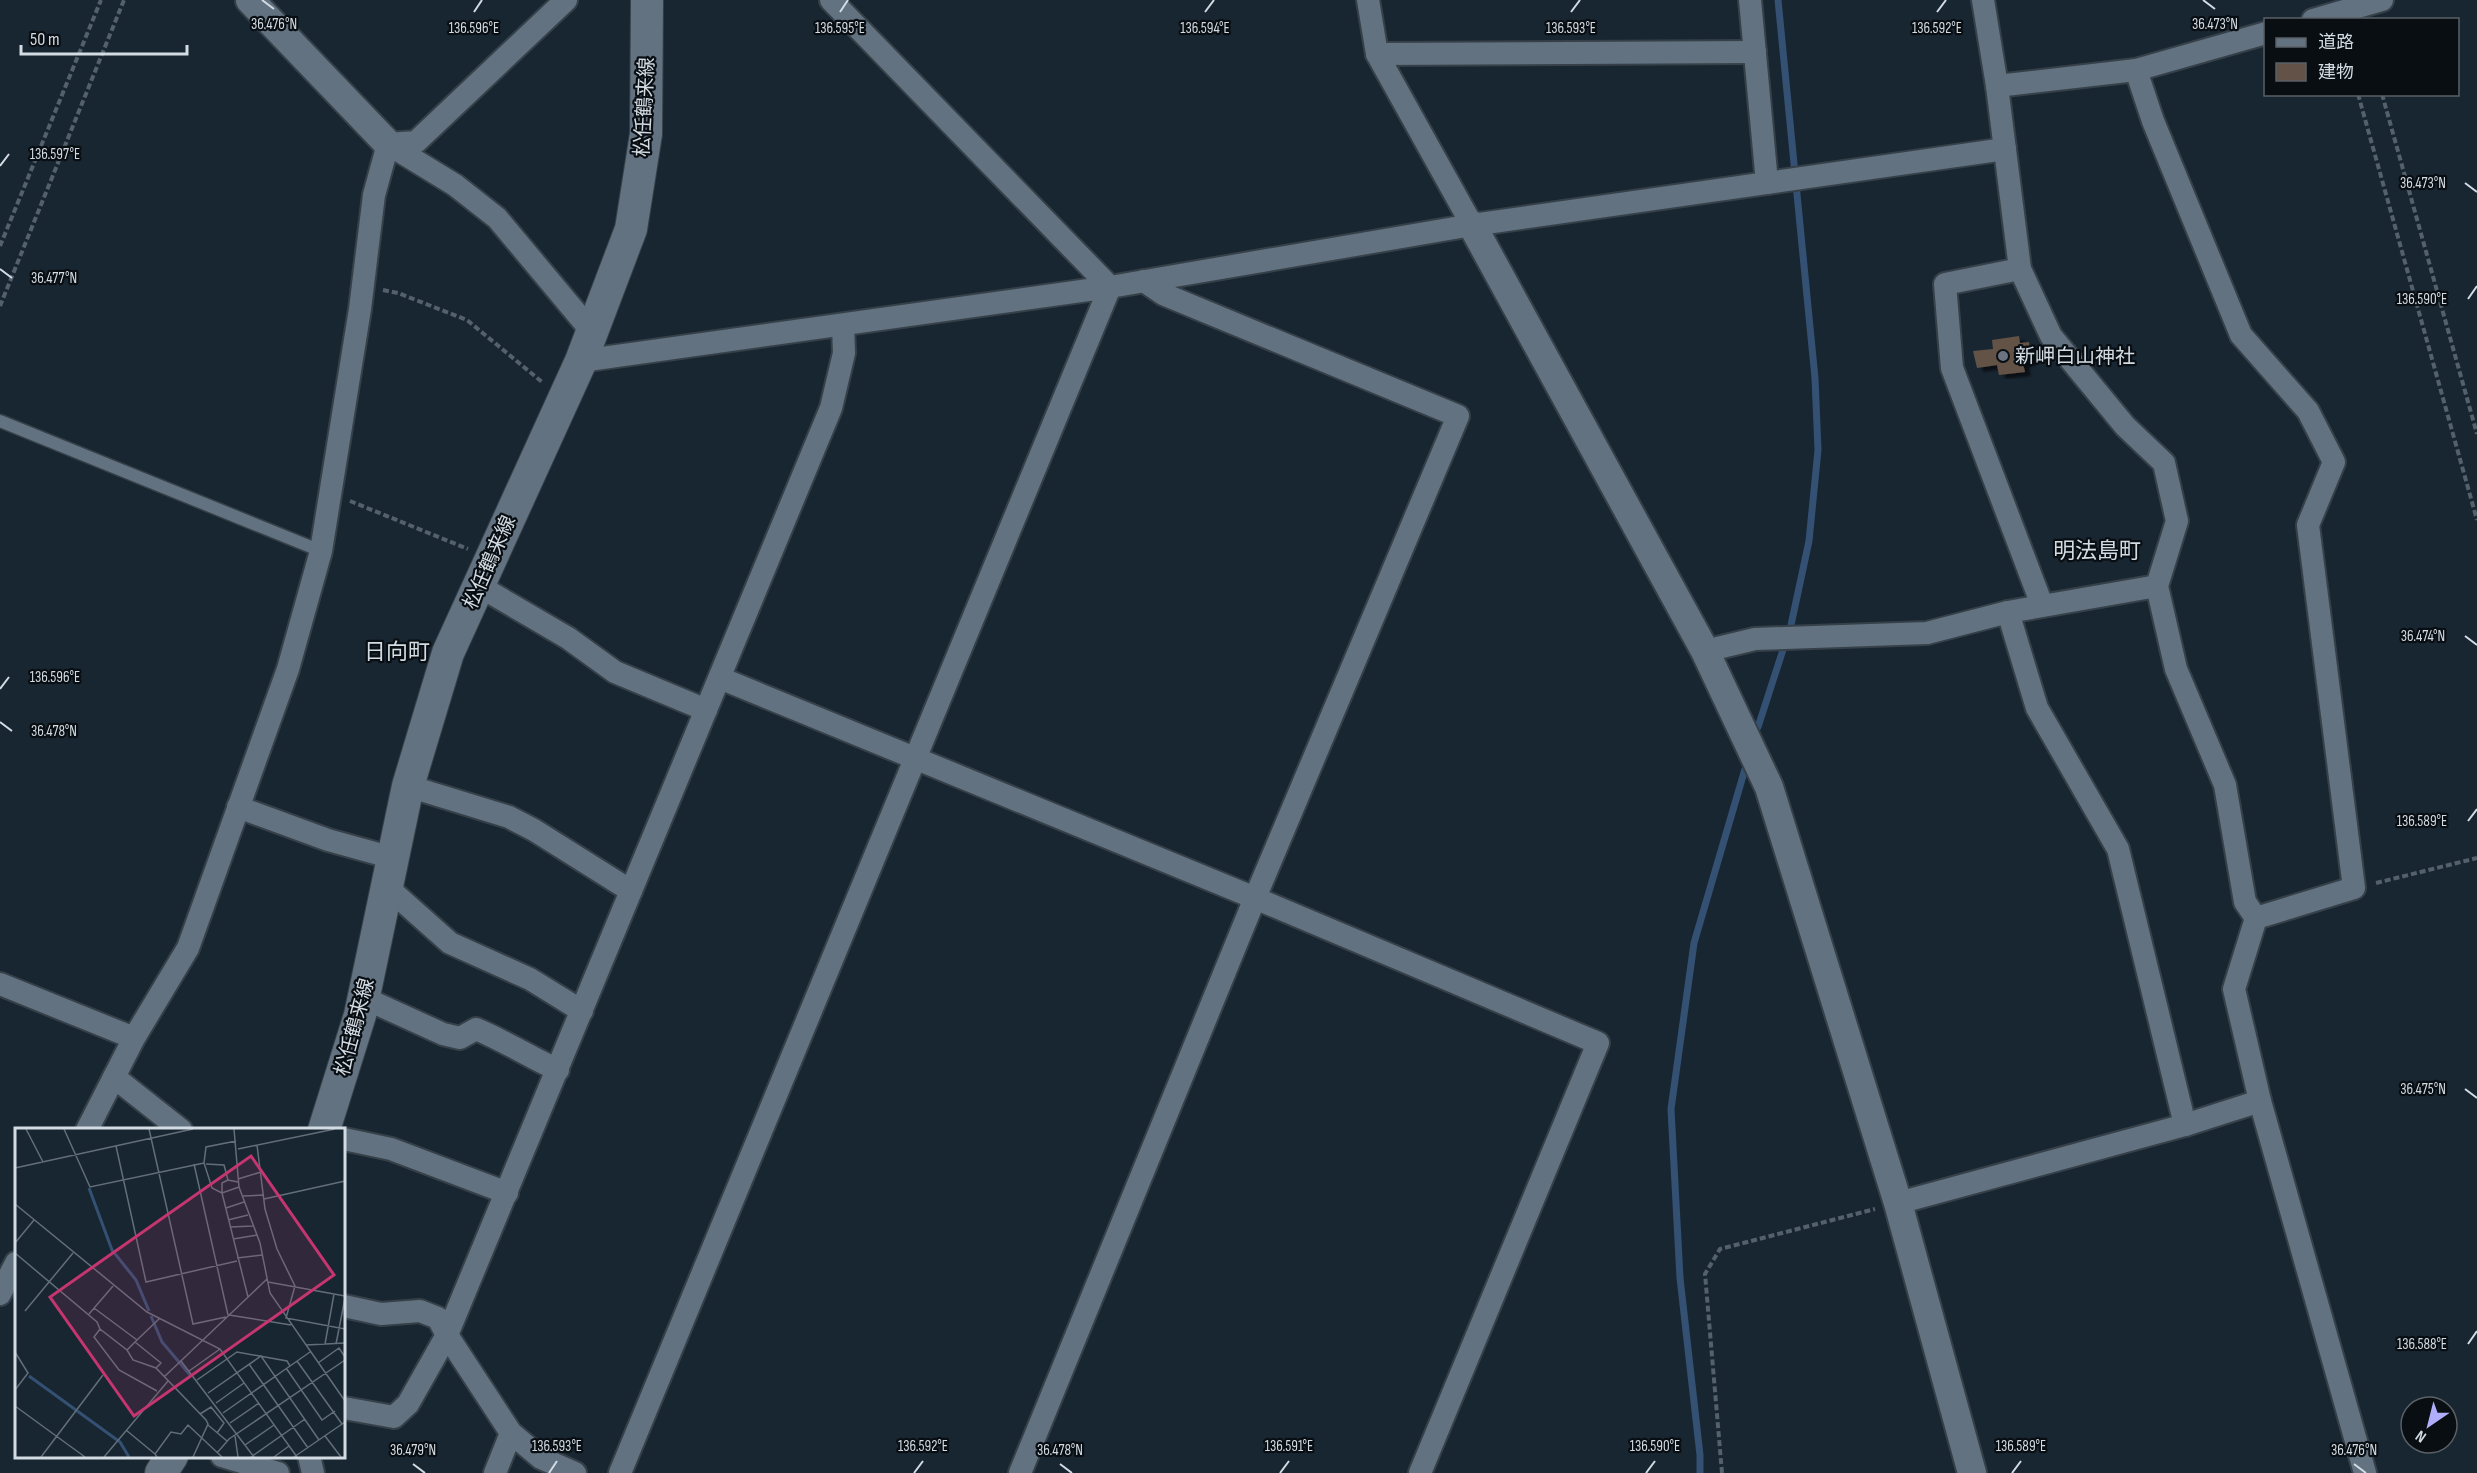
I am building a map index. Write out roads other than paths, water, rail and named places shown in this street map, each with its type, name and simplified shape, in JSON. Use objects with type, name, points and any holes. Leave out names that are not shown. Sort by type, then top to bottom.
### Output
[{"type":"main road","name":"松任鶴来線","points":[[325,1128],[364,998],[408,786],[448,653],[587,347],[631,229],[646,134],[647,0]]},
{"type":"main road","points":[[161,1473],[171,1458]]},
{"type":"street","points":[[250,0],[388,144],[455,185],[496,218],[587,347],[843,326],[1144,281],[1472,225],[2005,149]]},
{"type":"street","points":[[388,144],[416,142],[566,0]]},
{"type":"street","points":[[831,0],[1110,286]]},
{"type":"street","points":[[1368,0],[1377,54],[1705,651],[1769,787],[1898,1203],[1972,1473]]},
{"type":"street","points":[[1750,0],[1755,52],[1776,182]]},
{"type":"street","points":[[1983,0],[1997,86],[2020,269],[2051,336],[2125,426],[2164,463],[2177,521],[2157,586],[2176,669],[2225,785],[2245,902],[2256,918]]},
{"type":"street","points":[[2320,18],[2382,0]]},
{"type":"street","points":[[1997,86],[2136,70],[2264,33]]},
{"type":"street","points":[[1377,54],[1755,52]]},
{"type":"street","points":[[2136,70],[2153,121],[2241,335],[2308,411],[2334,462],[2308,525],[2354,888],[2256,918]]},
{"type":"street","points":[[88,1128],[134,1038],[188,948],[288,669],[321,551],[363,285],[374,195],[378,173],[388,144]]},
{"type":"street","points":[[2020,269],[1945,284],[1952,368],[2042,605]]},
{"type":"street","points":[[1020,1473],[1255,898],[1458,416],[1163,294],[1144,281]]},
{"type":"street","points":[[620,1473],[1110,286]]},
{"type":"street","points":[[345,1408],[394,1417],[408,1404],[447,1335],[831,408],[843,353],[843,326]]},
{"type":"street","points":[[479,586],[568,638],[615,672],[706,710]]},
{"type":"street","points":[[1705,651],[1755,639],[1927,633],[2042,605],[2157,586]]},
{"type":"street","points":[[2008,612],[2037,708],[2118,849],[2185,1125]]},
{"type":"street","points":[[720,678],[1255,898],[1598,1043],[1420,1473]]},
{"type":"street","points":[[408,786],[509,817],[534,830],[631,891]]},
{"type":"street","points":[[238,807],[328,840],[390,873],[450,943],[530,979],[582,1011]]},
{"type":"street","points":[[2256,918],[2234,989],[2260,1101],[2364,1473]]},
{"type":"street","points":[[0,984],[134,1038]]},
{"type":"street","points":[[364,998],[443,1034],[460,1038],[476,1029],[509,1043],[523,1053],[558,1070]]},
{"type":"street","points":[[114,1077],[179,1128]]},
{"type":"street","points":[[1898,1203],[2185,1125],[2260,1101]]},
{"type":"street","points":[[345,1139],[392,1149],[507,1193]]},
{"type":"street","points":[[7,1293],[15,1266]]},
{"type":"street","points":[[345,1306],[381,1314],[420,1311],[438,1318],[511,1433],[541,1458],[575,1473]]},
{"type":"street","points":[[495,1473],[511,1433]]},
{"type":"street","points":[[229,1458],[278,1473]]},
{"type":"street","points":[[309,1458],[313,1473]]},
{"type":"lane","points":[[0,421],[321,551]]},
{"type":"waterway","points":[[1758,727],[1791,625],[1809,541],[1818,450],[1815,378],[1778,0]]},
{"type":"waterway","points":[[1700,1473],[1700,1455],[1680,1278],[1671,1109],[1694,943],[1745,769]]},
{"type":"place","name":"新岬白山神社","points":[[2003,356]]},
{"type":"district","name":"明法島町","points":[[2097,550]]},
{"type":"district","name":"日向町","points":[[397,651]]}]
